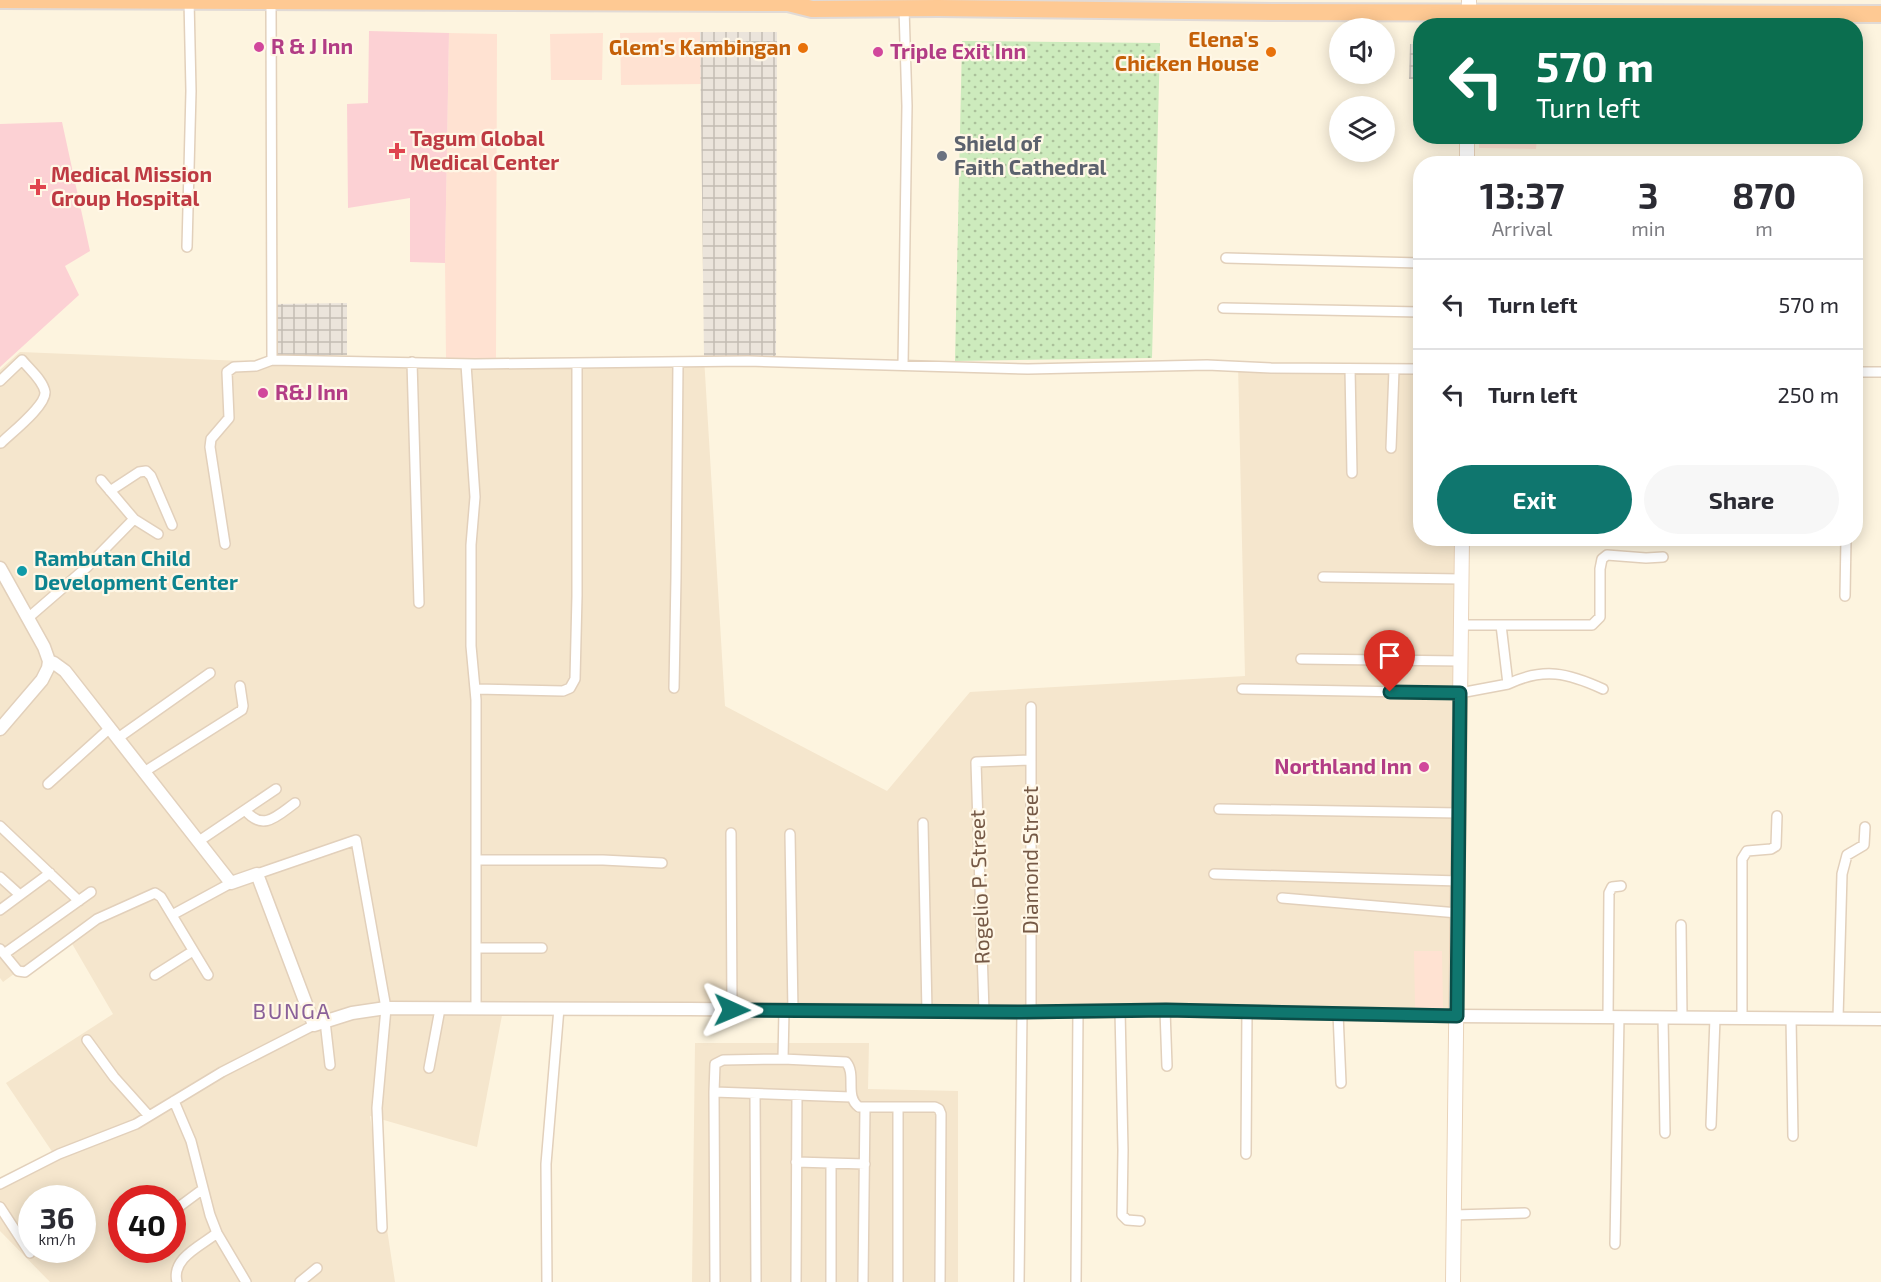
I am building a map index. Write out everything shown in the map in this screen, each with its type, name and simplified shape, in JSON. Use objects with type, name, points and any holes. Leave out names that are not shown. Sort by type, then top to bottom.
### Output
[{"type":"highway","points":[[0,0],[796,2],[812,9],[904,8],[938,4],[1469,9],[1881,5]]},
{"type":"highway","points":[[1099,0],[1312,7]]},
{"type":"highway","points":[[1633,8],[1881,14]]},
{"type":"main road","points":[[1453,1282],[1462,546]]},
{"type":"street","points":[[187,246],[191,91],[189,1]]},
{"type":"street","points":[[271,2],[272,360]]},
{"type":"street","points":[[903,365],[907,106],[904,8]]},
{"type":"street","points":[[1226,258],[1413,263]]},
{"type":"street","points":[[1223,308],[1413,312]]},
{"type":"street","points":[[0,381],[22,360],[42,384],[45,392],[44,400],[38,408],[1,443]]},
{"type":"street","points":[[225,544],[210,442],[229,418],[227,372],[234,367],[256,366],[272,360],[466,364],[748,361],[1028,369],[1207,365],[1413,369]]},
{"type":"street","points":[[412,362],[419,603]]},
{"type":"street","points":[[476,689],[563,691],[570,688],[575,679],[578,585],[577,363]]},
{"type":"street","points":[[674,688],[678,363]]},
{"type":"street","points":[[466,364],[475,497],[471,545],[471,646],[476,689],[476,1009]]},
{"type":"street","points":[[1350,369],[1352,473]]},
{"type":"street","points":[[1391,448],[1394,370]]},
{"type":"street","points":[[1863,372],[1881,372]]},
{"type":"street","points":[[110,491],[139,472],[146,471],[151,476],[172,525]]},
{"type":"street","points":[[101,480],[134,519],[159,534]]},
{"type":"street","points":[[28,618],[87,567],[134,519]]},
{"type":"street","points":[[1845,596],[1846,546]]},
{"type":"street","points":[[1461,625],[1592,625],[1600,617],[1602,559],[1607,555],[1664,557]]},
{"type":"street","points":[[0,568],[44,647],[49,661],[42,680],[0,729]]},
{"type":"street","points":[[1323,577],[1462,579]]},
{"type":"street","points":[[1501,625],[1508,684]]},
{"type":"street","points":[[1301,659],[1460,661]]},
{"type":"street","points":[[49,661],[65,671],[231,883]]},
{"type":"street","points":[[48,784],[114,733],[210,673]]},
{"type":"street","points":[[1242,689],[1460,693],[1508,684],[1535,674],[1546,674],[1569,676],[1603,689]]},
{"type":"street","points":[[144,772],[240,712],[243,706],[240,686]]},
{"type":"street","name":"Diamond Street","points":[[1019,1282],[1031,707]]},
{"type":"street","name":"Rogelio P. Street","points":[[984,1012],[976,762],[1031,760]]},
{"type":"street","points":[[198,841],[276,789]]},
{"type":"street","points":[[245,810],[255,821],[261,822],[275,817],[295,803]]},
{"type":"street","points":[[1219,809],[1458,813]]},
{"type":"street","points":[[1742,1018],[1742,859],[1747,851],[1771,849],[1776,846],[1777,816]]},
{"type":"street","points":[[923,823],[927,1012]]},
{"type":"street","points":[[0,826],[79,901]]},
{"type":"street","points":[[1838,1018],[1842,874],[1847,855],[1864,845],[1866,827]]},
{"type":"street","points":[[731,833],[732,1010]]},
{"type":"street","points":[[783,1059],[788,1011],[790,834]]},
{"type":"street","points":[[172,915],[231,883],[356,840],[386,1008],[376,1108],[382,1228]]},
{"type":"street","points":[[476,860],[603,860],[662,863]]},
{"type":"street","points":[[0,910],[50,873]]},
{"type":"street","points":[[256,874],[320,1023],[330,1065]]},
{"type":"street","points":[[1214,874],[1458,881]]},
{"type":"street","points":[[0,877],[20,895]]},
{"type":"street","points":[[1615,1244],[1613,1017],[1609,893],[1612,887],[1621,885]]},
{"type":"street","points":[[92,892],[2,951],[18,971],[25,972],[97,919],[155,893],[161,897],[208,975]]},
{"type":"street","points":[[1282,898],[1458,913]]},
{"type":"street","points":[[1681,925],[1682,1017]]},
{"type":"street","points":[[476,948],[542,948]]},
{"type":"street","points":[[155,975],[194,951]]},
{"type":"street","points":[[0,1184],[51,1158],[135,1124],[222,1072],[320,1023],[352,1013],[386,1008],[927,1012],[1166,1010],[1457,1016],[1881,1019]]},
{"type":"street","points":[[547,1282],[546,1164],[559,1008]]},
{"type":"street","points":[[429,1068],[440,1009]]},
{"type":"street","points":[[1120,1010],[1122,1215],[1127,1220],[1140,1221]]},
{"type":"street","points":[[1166,1010],[1167,1066]]},
{"type":"street","points":[[1076,1282],[1078,1011]]},
{"type":"street","points":[[1246,1154],[1247,1011]]},
{"type":"street","points":[[1338,1012],[1341,1083]]},
{"type":"street","points":[[1663,1017],[1665,1132]]},
{"type":"street","points":[[1711,1125],[1715,1018]]},
{"type":"street","points":[[1791,1018],[1793,1136]]},
{"type":"street","points":[[87,1040],[114,1077],[149,1116]]},
{"type":"street","points":[[715,1282],[715,1064],[720,1060],[783,1059],[846,1062],[850,1067],[851,1097],[856,1105],[935,1107],[939,1109],[941,1114],[940,1282]]},
{"type":"street","points":[[714,1092],[851,1097]]},
{"type":"street","points":[[755,1094],[756,1282]]},
{"type":"street","points":[[796,1282],[797,1095]]},
{"type":"street","points":[[174,1101],[190,1141],[217,1233],[246,1282]]},
{"type":"street","points":[[863,1282],[865,1107]]},
{"type":"street","points":[[898,1107],[898,1282]]},
{"type":"street","points":[[796,1162],[865,1164]]},
{"type":"street","points":[[831,1164],[831,1282]]},
{"type":"street","points":[[186,1202],[203,1189]]},
{"type":"street","points":[[0,1207],[18,1235]]},
{"type":"street","points":[[1454,1215],[1525,1213]]},
{"type":"street","points":[[177,1282],[175,1274],[179,1262],[217,1233]]},
{"type":"street","points":[[300,1282],[317,1269]]},
{"type":"shaded area","name":"Tagum Global Medical Center","points":[[369,31],[449,33],[445,263],[410,262],[410,198],[348,208],[347,104],[368,103]]},
{"type":"shaded area","points":[[700,32],[702,84],[621,85],[620,33]]},
{"type":"shaded area","points":[[700,32],[777,32],[776,357],[704,357]]},
{"type":"shaded area","points":[[449,33],[497,34],[496,358],[446,358],[445,263]]},
{"type":"shaded area","points":[[603,33],[602,80],[551,80],[550,34]]},
{"type":"shaded area","points":[[1410,44],[1413,44],[1413,79],[1409,79]]},
{"type":"shaded area","name":"Medical Mission Group Hospital","points":[[62,122],[90,251],[65,266],[79,295],[0,367],[0,124]]},
{"type":"shaded area","points":[[1479,144],[1536,144],[1536,149],[1479,148]]},
{"type":"shaded area","points":[[347,303],[347,355],[275,355],[275,304]]},
{"type":"shaded area","points":[[20,352],[266,362],[446,358],[704,357],[725,706],[887,791],[970,692],[1245,676],[1238,364],[1413,369],[1413,546],[1460,546],[1459,1016],[503,1010],[477,1147],[370,1116],[395,1282],[50,1282],[31,1263],[96,1263],[96,1185],[18,1185],[18,1249],[0,1231],[0,1185],[55,1156],[6,1083],[113,1014],[67,935],[3,982],[0,978],[0,370]]},
{"type":"shaded area","points":[[1414,951],[1442,951],[1443,1008],[1415,1008]]},
{"type":"shaded area","points":[[695,1043],[869,1043],[868,1089],[958,1091],[958,1282],[692,1282]]},
{"type":"green space","points":[[962,41],[1160,43],[1152,358],[955,361]]},
{"type":"place","name":"R & J Inn","points":[[259,47]]},
{"type":"place","name":"Glem's Kambingan","points":[[803,48]]},
{"type":"place","name":"Triple Exit Inn","points":[[878,52]]},
{"type":"place","name":"Elena's Chicken House","points":[[1271,52]]},
{"type":"place","name":"Tagum Global Medical Center","points":[[397,151]]},
{"type":"place","name":"Shield of Faith Cathedral","points":[[942,156]]},
{"type":"place","name":"Medical Mission Group Hospital","points":[[38,187]]},
{"type":"place","name":"R&J Inn","points":[[263,393]]},
{"type":"place","name":"Rambutan Child Development Center","points":[[22,571]]},
{"type":"place","name":"Northland Inn","points":[[1424,767]]},
{"type":"district","name":"BUNGA","points":[[292,1011]]},
{"type":"route","points":[[732,1010],[857,1012],[1166,1010],[1457,1016],[1460,693],[1390,692]]}]
